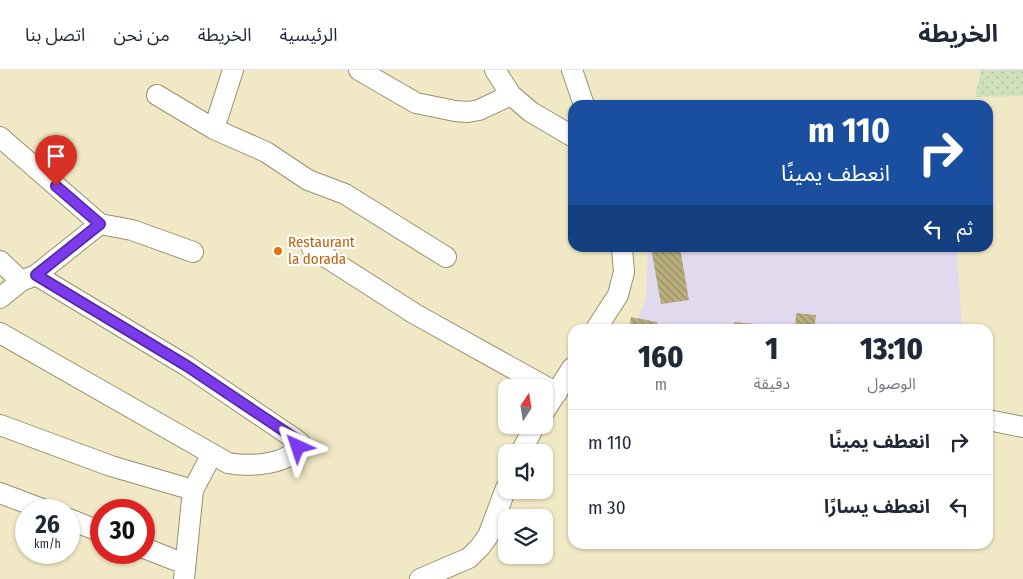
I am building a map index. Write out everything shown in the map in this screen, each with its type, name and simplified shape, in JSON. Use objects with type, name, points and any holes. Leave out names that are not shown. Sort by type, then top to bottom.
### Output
[{"type":"street","points":[[214,130],[233,70]]},
{"type":"street","points":[[359,70],[416,103],[455,111],[468,112],[479,110],[511,95]]},
{"type":"street","points":[[495,70],[511,95],[531,112],[568,134]]},
{"type":"street","points":[[572,70],[582,100]]},
{"type":"street","points":[[157,95],[214,130],[266,152],[308,180],[345,194],[446,257]]},
{"type":"street","points":[[0,137],[100,224],[132,230],[192,252]]},
{"type":"street","points":[[0,298],[100,224]]},
{"type":"street","points":[[312,248],[414,314],[564,388],[553,401]]},
{"type":"street","points":[[599,324],[618,295],[624,272],[622,252]]},
{"type":"street","points":[[0,261],[187,366],[299,442],[298,447],[284,459],[252,465],[238,465],[228,462],[0,333]]},
{"type":"street","points":[[993,421],[1023,427]]},
{"type":"street","points":[[0,425],[111,466],[193,490]]},
{"type":"street","points":[[155,554],[185,571],[193,490],[212,454]]},
{"type":"street","points":[[0,493],[16,499]]},
{"type":"street","points":[[420,579],[469,558],[488,536],[502,499]]},
{"type":"shaded area","points":[[648,252],[957,252],[962,324],[635,324],[646,298]]},
{"type":"green space","points":[[981,70],[1023,70],[1023,96],[975,97]]},
{"type":"building","points":[[652,252],[681,252],[689,300],[661,304]]},
{"type":"building","points":[[796,313],[816,315],[815,324],[795,324]]},
{"type":"building","points":[[631,317],[657,322],[657,324],[630,324]]},
{"type":"building","points":[[734,322],[754,324],[734,324]]},
{"type":"place","name":"Restaurant la dorada","points":[[278,251]]},
{"type":"route","points":[[56,186],[100,224],[36,275],[187,366],[296,439],[299,442],[298,447]]}]
